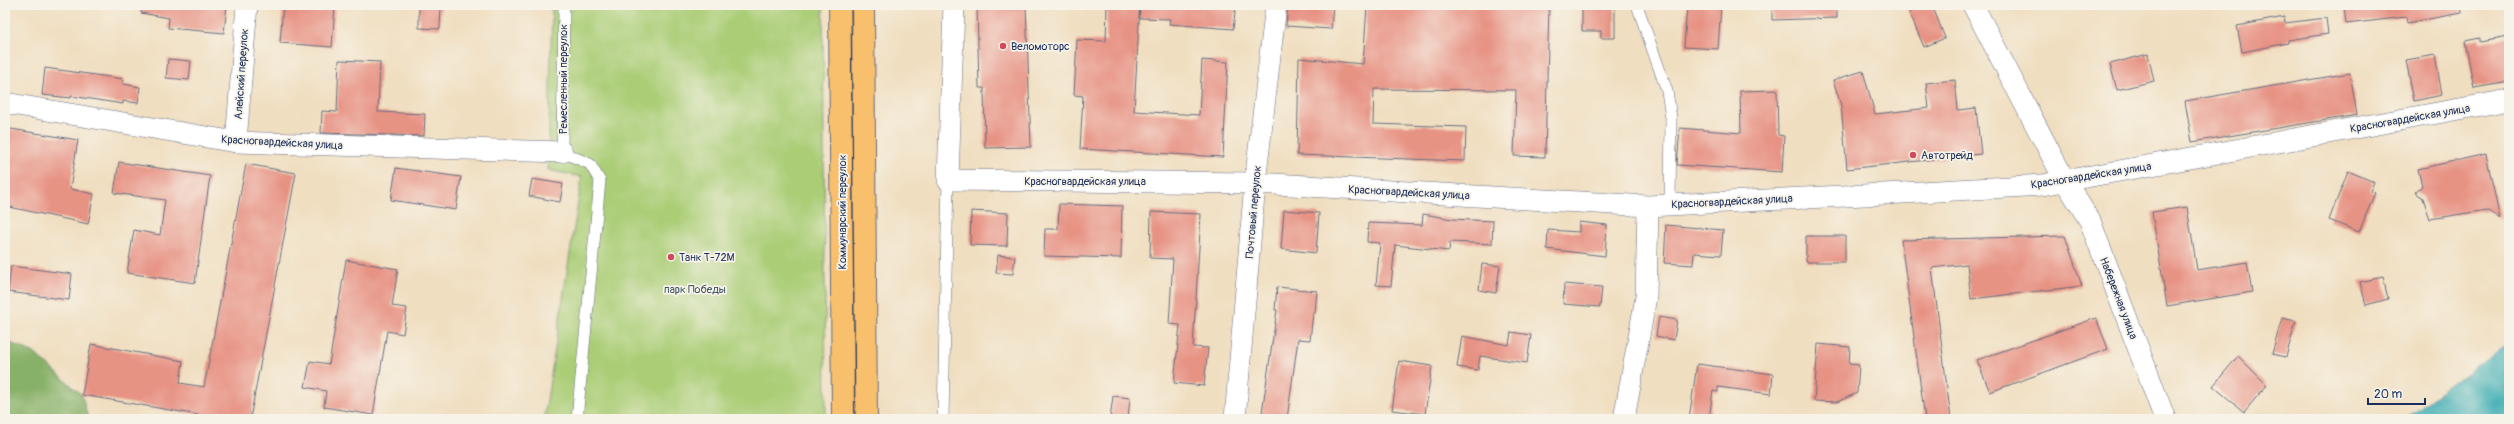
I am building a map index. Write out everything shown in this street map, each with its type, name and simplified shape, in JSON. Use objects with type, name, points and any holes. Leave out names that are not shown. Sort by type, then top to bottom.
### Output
[{"type":"main road","name":"Коммунарский переулок","points":[[840,5],[843,419]]},
{"type":"main road","name":"Коммунарский переулок","points":[[863,5],[866,419]]},
{"type":"street","name":"Алейский переулок","points":[[236,142],[247,5]]},
{"type":"street","points":[[948,180],[954,5]]},
{"type":"street","name":"Почтовый переулок","points":[[1235,419],[1255,183],[1276,5]]},
{"type":"street","name":"Набережная улица","points":[[1973,5],[2065,181],[2090,221],[2165,419]]},
{"type":"street","name":"Красногвардейская улица","points":[[948,180],[1255,183],[1648,206],[2042,185],[2509,100]]},
{"type":"street","name":"Красногвардейская улица","points":[[5,103],[236,142],[562,152]]},
{"type":"street","points":[[1624,419],[1646,297],[1648,206]]},
{"type":"lane","name":"Ремесленный переулок","points":[[562,152],[564,5]]},
{"type":"lane","points":[[1637,5],[1667,91],[1671,118],[1670,204]]},
{"type":"lane","points":[[562,152],[590,164],[600,181],[577,419]]},
{"type":"lane","points":[[943,419],[948,180]]},
{"type":"green space","name":"парк Победы","points":[[552,5],[823,5],[826,419],[544,419],[582,177],[548,170]]},
{"type":"green space","points":[[5,341],[33,352],[82,395],[88,419],[5,419]]},
{"type":"water","points":[[2509,342],[2509,419],[2404,419]]},
{"type":"building","points":[[141,5],[227,5],[224,33],[168,28],[169,18],[141,13]]},
{"type":"building","points":[[283,5],[335,5],[332,47],[280,43]]},
{"type":"building","points":[[419,5],[441,5],[440,29],[419,28]]},
{"type":"building","points":[[977,5],[1026,5],[1031,147],[985,148],[984,88],[979,88]]},
{"type":"building","points":[[1107,5],[1236,5],[1233,29],[1169,24],[1170,19],[1139,18],[1134,111],[1199,115],[1202,60],[1228,62],[1223,157],[1080,149],[1083,96],[1074,95],[1077,40],[1106,41]]},
{"type":"building","points":[[1288,5],[1333,5],[1331,29],[1286,26]]},
{"type":"building","points":[[1367,5],[1549,5],[1545,157],[1514,156],[1516,90],[1374,89],[1373,124],[1466,127],[1465,161],[1297,155],[1299,58],[1363,64]]},
{"type":"building","points":[[1582,5],[1615,5],[1615,38],[1601,38],[1601,31],[1582,31]]},
{"type":"building","points":[[1687,5],[1721,5],[1718,49],[1684,47]]},
{"type":"building","points":[[1772,5],[1837,5],[1837,18],[1772,20]]},
{"type":"building","points":[[1906,5],[1932,5],[1945,38],[1924,47]]},
{"type":"building","points":[[2344,5],[2460,5],[2461,13],[2407,23],[2406,17],[2346,24]]},
{"type":"building","points":[[2284,17],[2285,23],[2326,18],[2328,34],[2288,40],[2288,43],[2242,52],[2237,26]]},
{"type":"building","points":[[2509,37],[2509,82],[2474,88],[2465,41],[2480,38],[2480,42]]},
{"type":"building","points":[[2148,54],[2154,81],[2117,90],[2110,64]]},
{"type":"building","points":[[2435,55],[2442,95],[2414,101],[2406,60]]},
{"type":"building","points":[[168,59],[191,61],[189,80],[166,78]]},
{"type":"building","points":[[339,60],[380,62],[378,112],[425,114],[424,136],[321,133],[322,111],[337,112]]},
{"type":"building","points":[[45,68],[124,79],[123,84],[140,87],[138,103],[123,101],[123,104],[71,96],[71,98],[42,95]]},
{"type":"building","points":[[1863,71],[1875,114],[1929,108],[1926,83],[1955,80],[1958,110],[1976,108],[1981,154],[1847,169],[1841,105],[1833,80]]},
{"type":"building","points":[[2350,73],[2357,115],[2192,142],[2185,101]]},
{"type":"building","points":[[1777,90],[1778,135],[1784,136],[1782,172],[1677,165],[1680,128],[1741,133],[1740,91]]},
{"type":"building","points":[[5,128],[78,140],[70,189],[94,194],[88,224],[5,206]]},
{"type":"building","points":[[2486,154],[2500,220],[2487,210],[2430,219],[2423,198],[2415,192],[2422,186],[2418,169]]},
{"type":"building","points":[[119,162],[210,176],[195,283],[127,273],[134,230],[160,235],[165,200],[114,193]]},
{"type":"building","points":[[246,164],[296,173],[250,419],[222,419],[82,395],[91,344],[183,361],[180,383],[204,387]]},
{"type":"building","points":[[396,168],[461,177],[456,210],[391,200]]},
{"type":"building","points":[[2348,171],[2374,182],[2370,191],[2375,193],[2359,232],[2329,220]]},
{"type":"building","points":[[532,179],[563,184],[560,202],[529,196]]},
{"type":"building","points":[[1059,204],[1122,206],[1121,258],[1044,256],[1045,229],[1058,229]]},
{"type":"building","points":[[2187,207],[2197,270],[2247,262],[2252,292],[2167,306],[2152,212]]},
{"type":"building","points":[[1284,210],[1319,213],[1316,253],[1281,249]]},
{"type":"building","points":[[971,211],[1008,213],[1007,246],[970,245]]},
{"type":"building","points":[[1151,212],[1201,214],[1193,347],[1208,348],[1204,386],[1174,383],[1180,325],[1169,324],[1173,259],[1150,258]]},
{"type":"building","points":[[1423,214],[1452,219],[1493,221],[1492,244],[1450,242],[1449,251],[1395,245],[1391,286],[1376,285],[1380,243],[1367,242],[1368,223],[1422,225]]},
{"type":"building","points":[[1579,222],[1607,225],[1605,256],[1547,249],[1548,230],[1579,232]]},
{"type":"building","points":[[1666,225],[1723,230],[1721,255],[1694,253],[1693,265],[1664,263]]},
{"type":"building","points":[[1806,236],[1845,236],[1845,262],[1806,262]]},
{"type":"building","points":[[2065,236],[2082,286],[1971,299],[1967,264],[1932,268],[1951,419],[1925,419],[1901,240]]},
{"type":"building","points":[[998,255],[1015,257],[1013,274],[996,273]]},
{"type":"building","points":[[346,260],[398,269],[392,306],[407,308],[403,334],[387,331],[373,415],[324,407],[326,391],[305,387],[310,361],[329,364]]},
{"type":"building","points":[[1482,264],[1500,266],[1496,293],[1479,290]]},
{"type":"building","points":[[11,266],[72,274],[69,300],[8,292]]},
{"type":"building","points":[[2383,277],[2388,299],[2366,305],[2360,282]]},
{"type":"building","points":[[1564,284],[1602,287],[1600,307],[1563,304]]},
{"type":"building","points":[[1277,287],[1317,291],[1315,313],[1313,313],[1310,340],[1298,339],[1287,419],[1261,419],[1277,310],[1275,310]]},
{"type":"building","points":[[1659,317],[1677,320],[1674,340],[1656,336]]},
{"type":"building","points":[[2096,318],[2108,349],[1990,392],[1977,360]]},
{"type":"building","points":[[2282,318],[2296,321],[2286,357],[2272,354]]},
{"type":"building","points":[[1511,332],[1531,335],[1527,363],[1480,356],[1478,370],[1457,367],[1462,336],[1509,345]]},
{"type":"building","points":[[1818,344],[1850,347],[1849,364],[1859,365],[1857,393],[1837,402],[1814,401]]},
{"type":"building","points":[[2238,356],[2267,385],[2244,412],[2213,386]]},
{"type":"building","points":[[1399,361],[1432,366],[1425,414],[1392,410]]},
{"type":"building","points":[[1697,364],[1773,374],[1771,394],[1718,387],[1718,392],[1713,391],[1709,419],[1689,419]]},
{"type":"building","points":[[1113,396],[1130,398],[1128,419],[1110,419]]},
{"type":"tram line","points":[[851,5],[855,419]]},
{"type":"place","name":"Веломоторс","points":[[1003,46]]},
{"type":"place","name":"Автотрейд","points":[[1913,155]]},
{"type":"place","name":"Танк Т-72М","points":[[671,257]]}]
